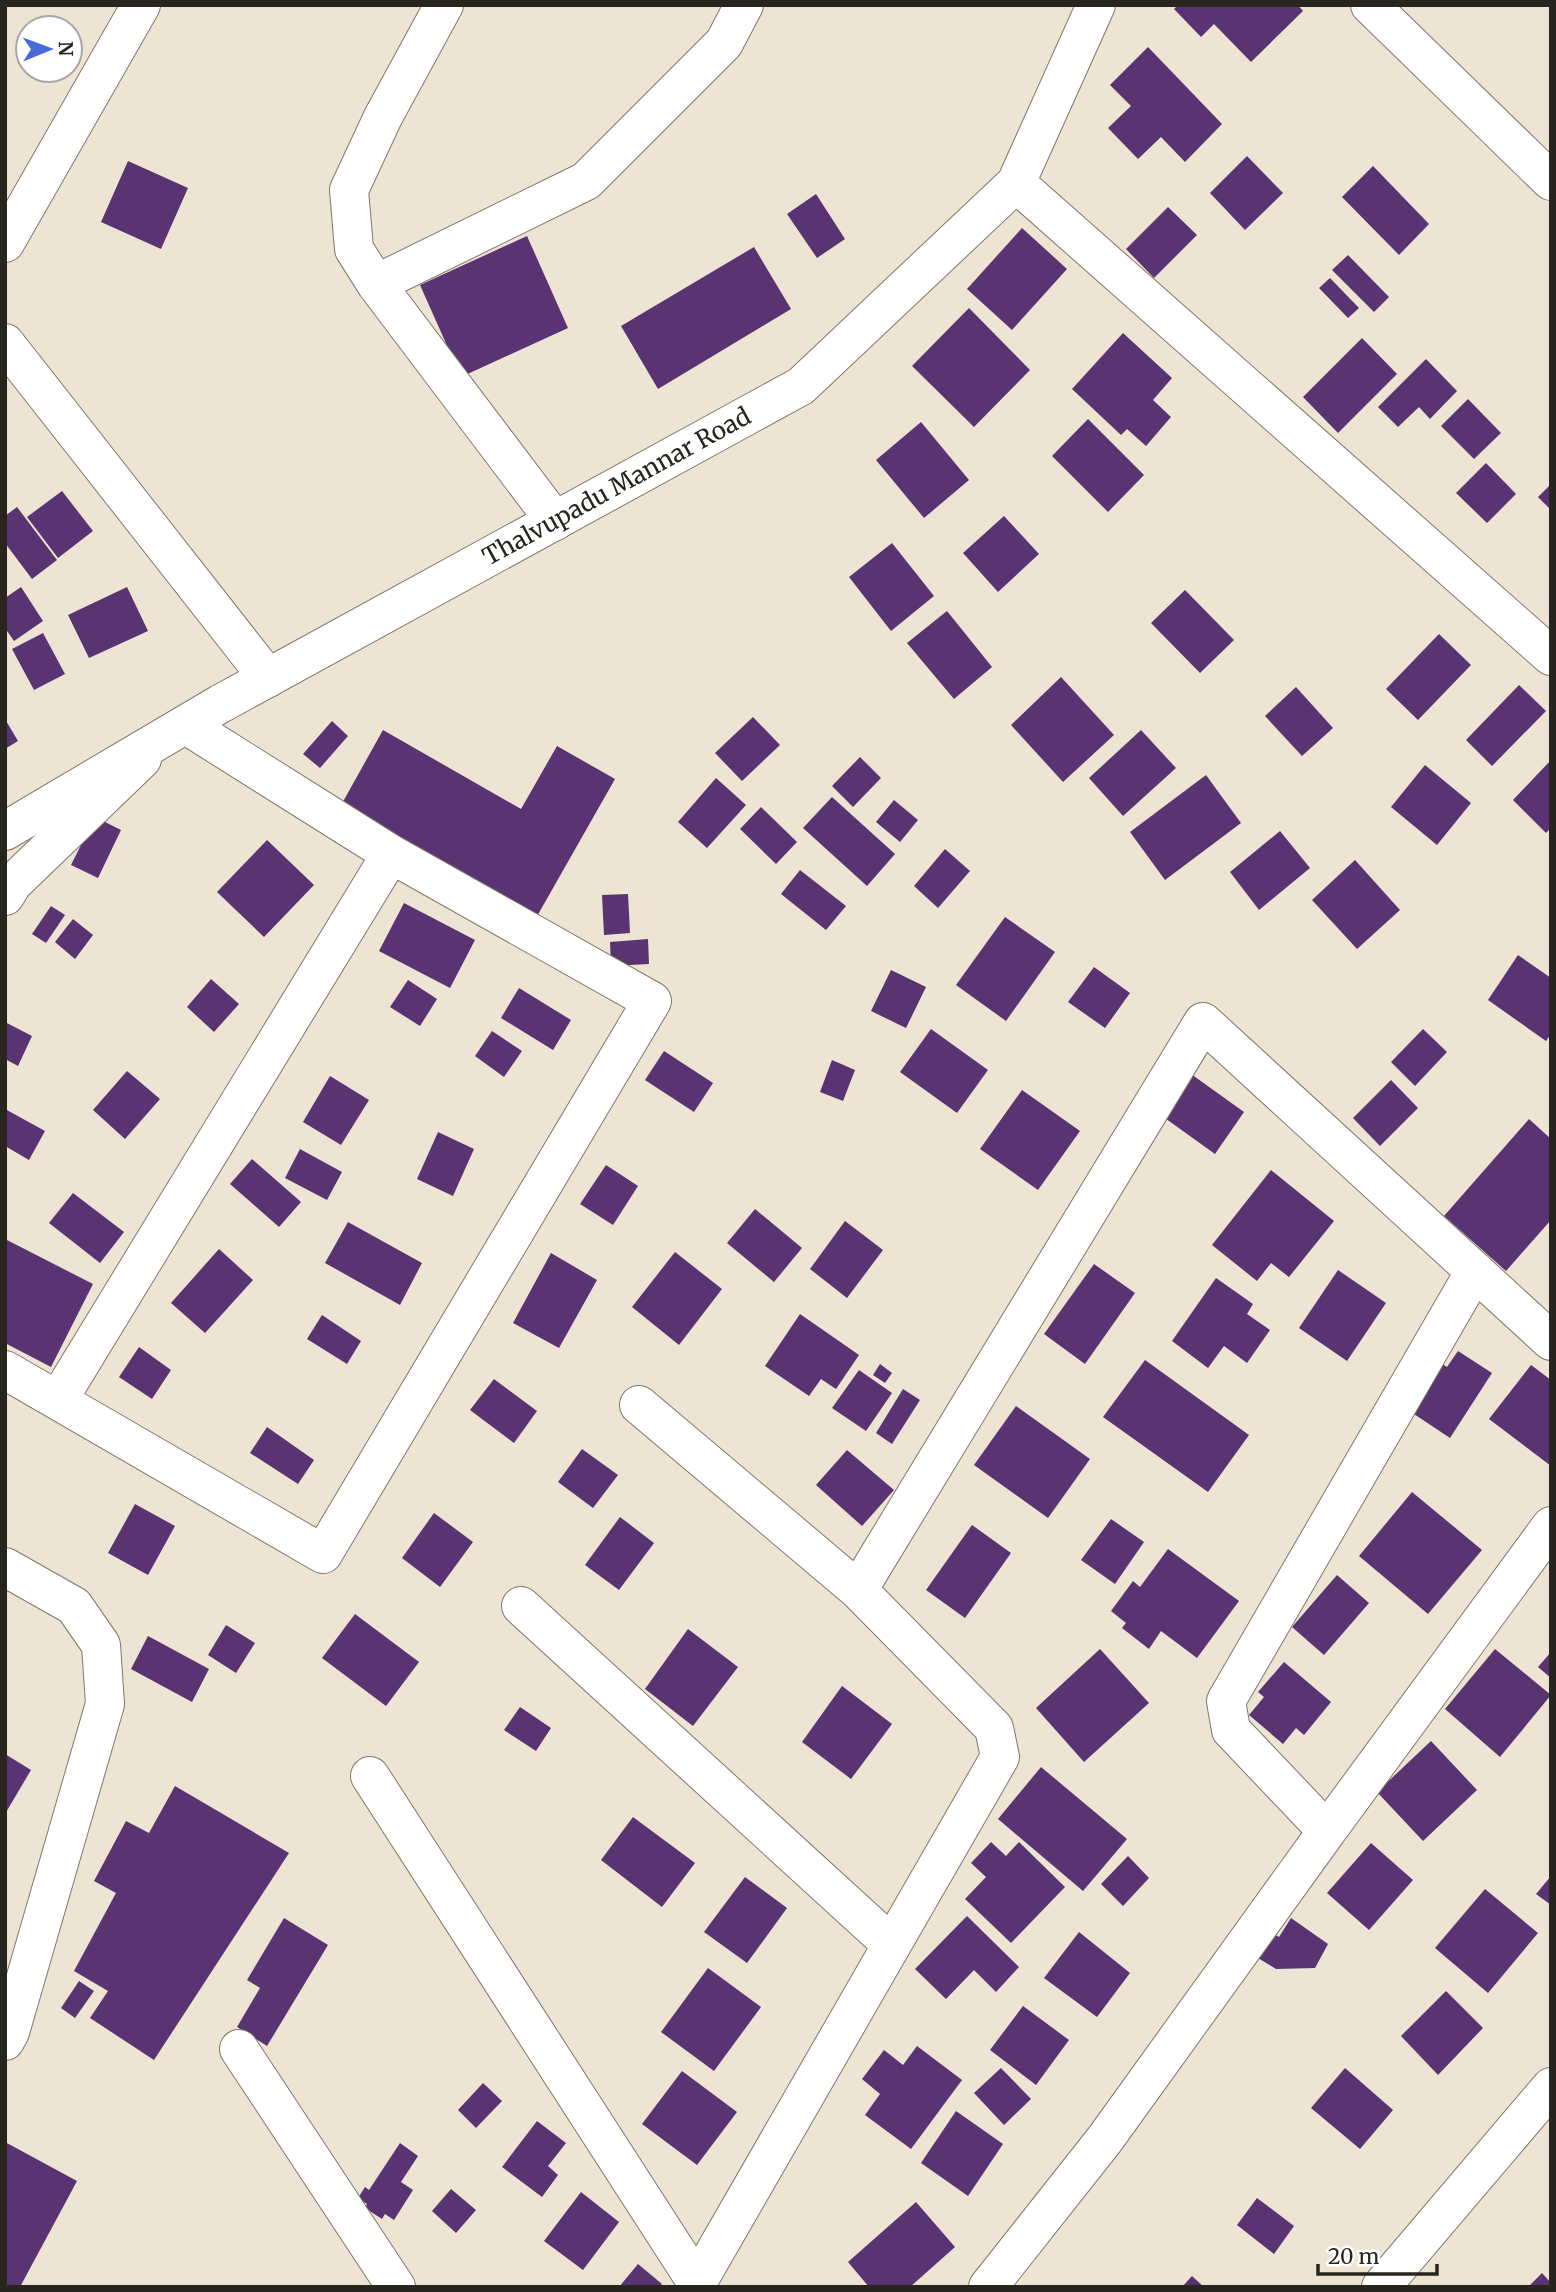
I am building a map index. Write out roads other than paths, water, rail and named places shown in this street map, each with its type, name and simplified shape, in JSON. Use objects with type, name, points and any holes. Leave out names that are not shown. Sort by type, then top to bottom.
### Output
[{"type":"street","points":[[5,243],[141,5]]},
{"type":"street","points":[[444,5],[383,117],[349,190],[354,249],[376,284],[555,521]]},
{"type":"street","points":[[376,284],[586,181],[724,43],[744,5]]},
{"type":"street","name":"Thalvupadu Mannar Road","points":[[5,831],[268,678],[801,386],[1016,183],[1096,5]]},
{"type":"street","points":[[1370,5],[1551,181]]},
{"type":"street","points":[[1016,183],[1551,656]]},
{"type":"street","points":[[5,343],[268,678]]},
{"type":"street","points":[[5,896],[13,883],[176,730],[652,1001],[323,1554],[5,1370]]},
{"type":"street","points":[[58,1400],[391,854]]},
{"type":"street","points":[[858,1590],[1203,1022],[1551,1341]]},
{"type":"street","points":[[1327,1830],[1231,1730],[1226,1701],[1475,1271]]},
{"type":"street","points":[[370,1776],[698,2285],[1000,1757],[995,1728],[858,1590],[639,1405]]},
{"type":"street","points":[[988,2287],[1105,2139],[1327,1830],[1551,1526]]},
{"type":"street","points":[[5,1567],[74,1606],[101,1645],[105,1704],[10,2032],[5,2041]]},
{"type":"street","points":[[521,1606],[891,1944]]},
{"type":"street","points":[[239,2049],[396,2287]]},
{"type":"street","points":[[1381,2287],[1551,2087]]}]
